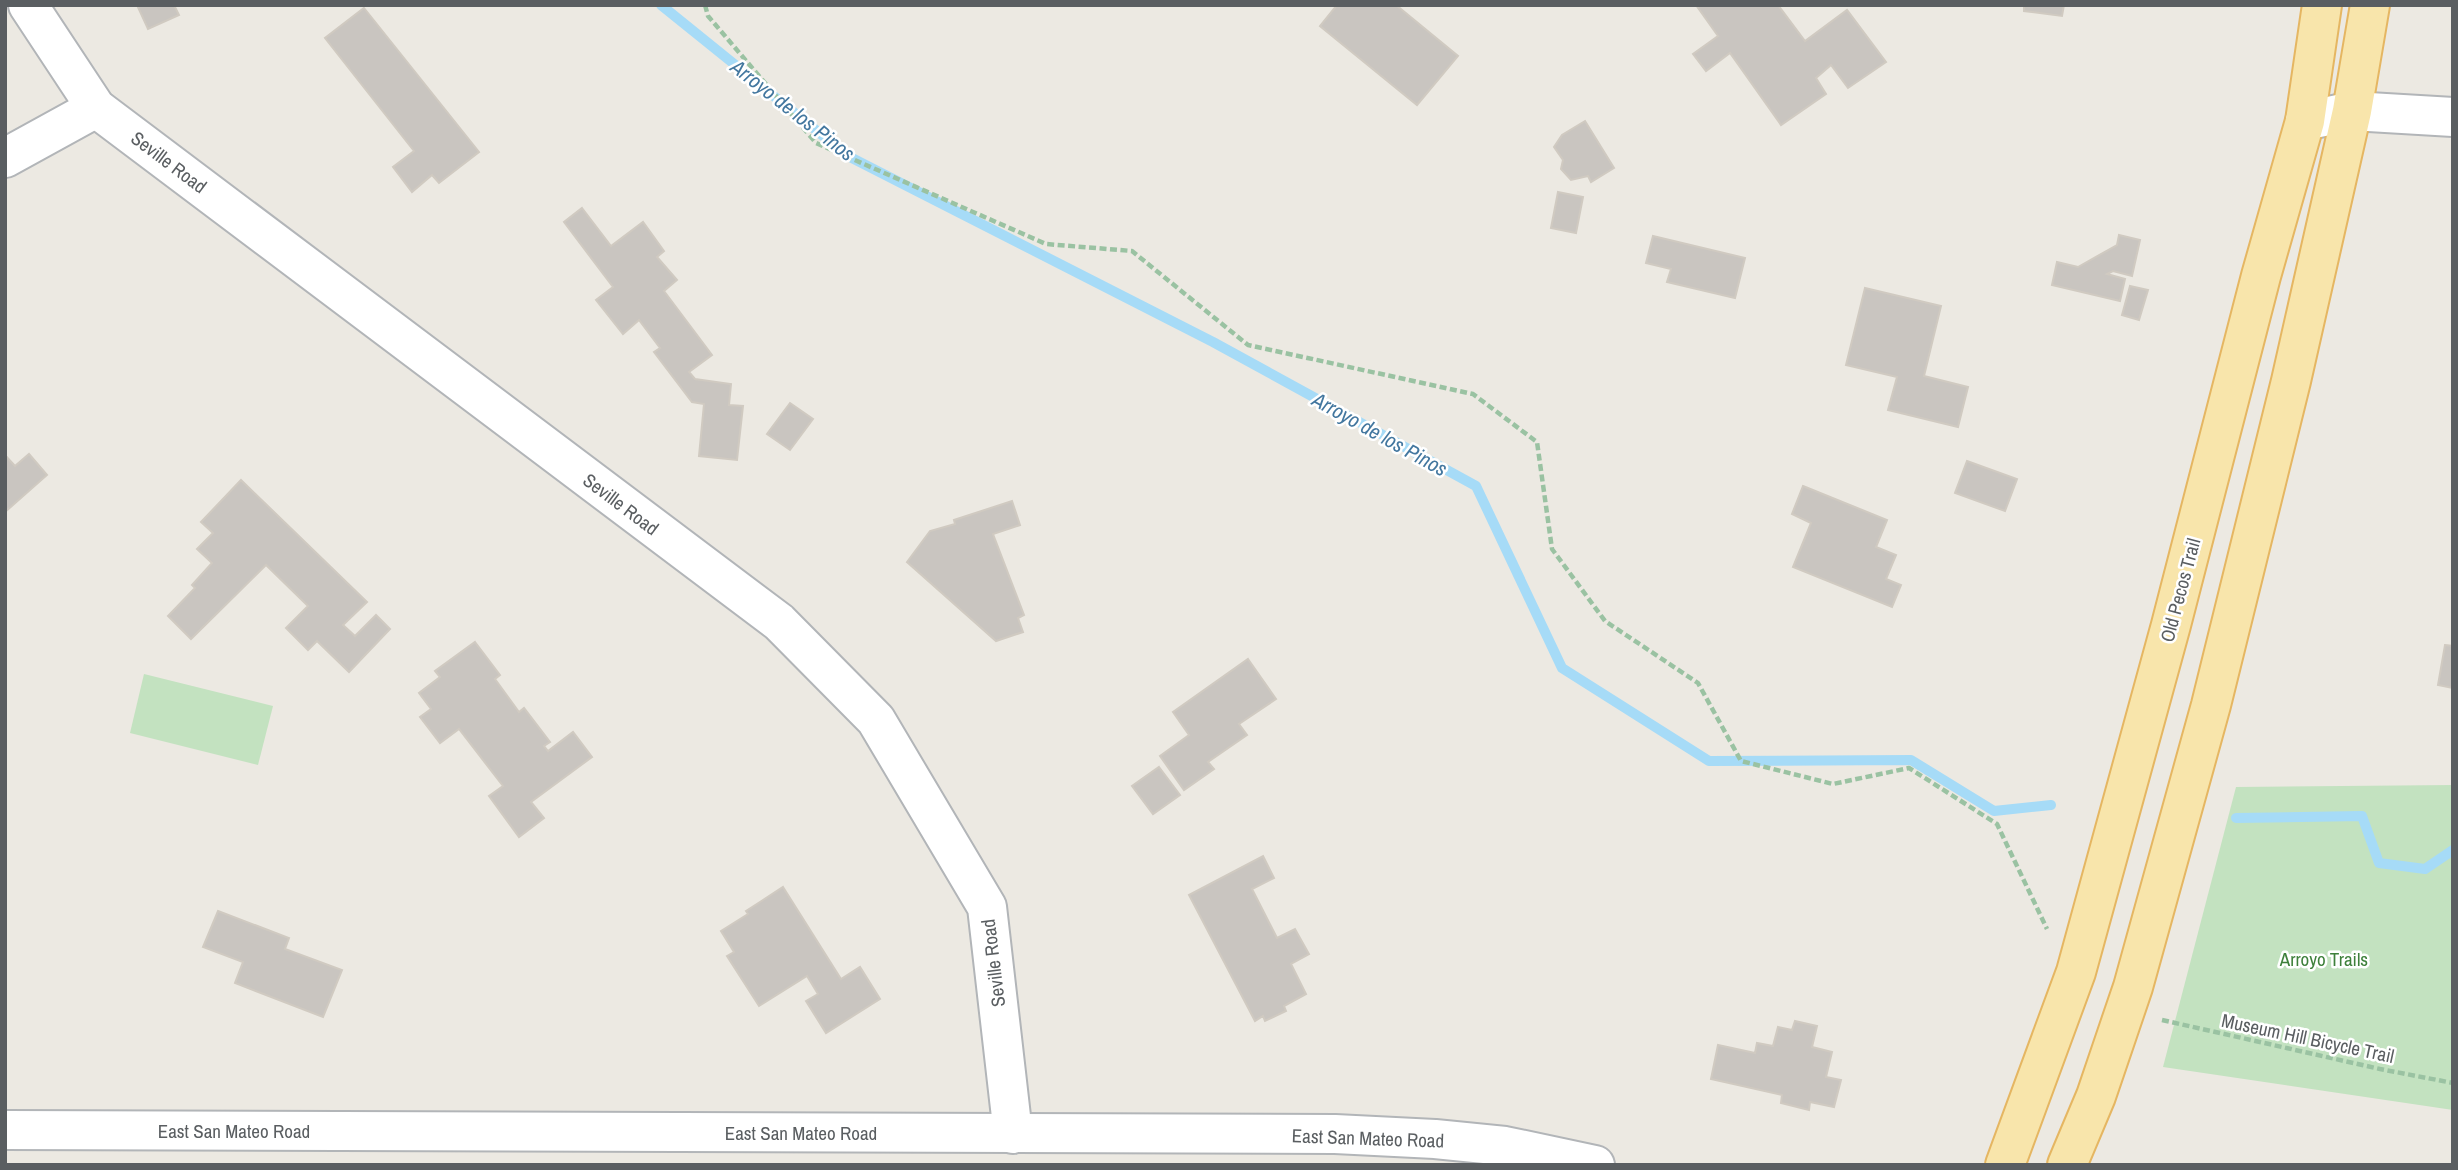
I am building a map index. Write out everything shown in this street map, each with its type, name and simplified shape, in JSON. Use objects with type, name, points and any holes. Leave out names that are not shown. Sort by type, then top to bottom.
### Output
[{"type":"main road","name":"Old Pecos Trail","points":[[2005,1165],[2076,972],[2168,638],[2261,276],[2305,121],[2322,5]]},
{"type":"main road","points":[[2067,1165],[2096,1096],[2133,987],[2211,705],[2291,381],[2352,111],[2370,5]]},
{"type":"street","name":"Seville Road","points":[[28,5],[96,108],[779,622],[876,720],[987,907],[1013,1134]]},
{"type":"street","points":[[5,158],[96,108]]},
{"type":"street","points":[[2305,121],[2352,111],[2453,117]]},
{"type":"street","name":"East San Mateo Road","points":[[5,1130],[1335,1134],[1505,1146],[1595,1165]]},
{"type":"path","points":[[705,5],[708,16],[816,143],[1046,244],[1132,251],[1248,345],[1473,394],[1537,442],[1552,549],[1605,621],[1698,683],[1741,761],[1833,784],[1909,768],[1997,824],[2049,933]]},
{"type":"path","name":"Museum Hill Bicycle Trail","points":[[2158,1019],[2453,1083]]},
{"type":"green space","points":[[144,674],[273,706],[258,765],[130,733]]},
{"type":"green space","name":"Arroyo Trails","points":[[2453,785],[2453,1110],[2163,1067],[2236,787]]},
{"type":"building","points":[[137,5],[174,5],[179,15],[148,29]]},
{"type":"building","points":[[1337,5],[1396,5],[1458,56],[1417,105],[1320,26]]},
{"type":"building","points":[[1696,5],[1778,5],[1805,41],[1847,10],[1886,62],[1848,88],[1831,65],[1816,78],[1826,94],[1781,125],[1730,53],[1706,71],[1693,54],[1718,36]]},
{"type":"building","points":[[2024,5],[2064,5],[2062,16],[2024,11]]},
{"type":"building","points":[[364,8],[479,152],[439,183],[432,175],[412,192],[393,167],[414,151],[325,38]]},
{"type":"building","points":[[1585,121],[1614,168],[1591,182],[1588,176],[1571,180],[1561,169],[1563,160],[1554,147],[1562,135]]},
{"type":"building","points":[[1558,192],[1583,197],[1576,233],[1551,228]]},
{"type":"building","points":[[582,208],[611,246],[643,222],[664,251],[657,257],[677,280],[664,291],[712,355],[689,372],[695,379],[731,384],[729,405],[743,406],[737,460],[699,456],[704,404],[692,402],[654,352],[660,348],[639,320],[623,334],[596,300],[613,287],[564,222]]},
{"type":"building","points":[[2119,235],[2140,240],[2132,276],[2113,271],[2107,274],[2125,279],[2120,301],[2052,285],[2057,262],[2078,267],[2117,245]]},
{"type":"building","points":[[1653,236],[1745,258],[1735,298],[1667,282],[1671,269],[1646,263]]},
{"type":"building","points":[[2130,286],[2148,290],[2139,320],[2122,315]]},
{"type":"building","points":[[1865,288],[1941,306],[1924,376],[1968,387],[1958,427],[1888,410],[1897,377],[1846,365]]},
{"type":"building","points":[[790,403],[813,419],[790,450],[767,434]]},
{"type":"building","points":[[29,454],[47,475],[5,512],[5,455],[15,466]]},
{"type":"building","points":[[1967,461],[2017,479],[2005,511],[1955,493]]},
{"type":"building","points":[[241,480],[367,602],[343,625],[355,636],[376,615],[390,629],[349,672],[317,641],[308,650],[286,628],[308,606],[266,565],[191,639],[168,616],[195,588],[192,585],[212,563],[197,549],[213,533],[201,522]]},
{"type":"building","points":[[1803,486],[1887,520],[1876,547],[1896,555],[1886,579],[1901,585],[1892,607],[1793,567],[1811,523],[1792,514]]},
{"type":"building","points":[[1012,501],[1020,525],[993,534],[1024,615],[1018,618],[1023,632],[996,641],[907,562],[930,531]]},
{"type":"building","points":[[475,642],[500,675],[495,679],[519,712],[524,708],[550,742],[544,746],[548,751],[573,732],[592,757],[531,802],[544,818],[519,837],[489,796],[503,786],[459,729],[440,743],[420,717],[431,709],[419,693],[440,677],[435,671]]},
{"type":"building","points":[[2445,645],[2453,646],[2453,688],[2438,685]]},
{"type":"building","points":[[1248,659],[1276,699],[1239,724],[1247,735],[1208,762],[1214,769],[1184,790],[1160,756],[1189,735],[1173,712]]},
{"type":"building","points":[[1159,767],[1180,795],[1153,814],[1132,786]]},
{"type":"building","points":[[1263,856],[1274,878],[1252,889],[1277,938],[1295,929],[1309,954],[1291,964],[1306,994],[1284,1006],[1286,1011],[1265,1021],[1263,1016],[1255,1021],[1189,895]]},
{"type":"building","points":[[783,887],[841,979],[860,967],[880,999],[826,1033],[806,1001],[818,994],[807,976],[759,1006],[727,956],[734,952],[721,931]]},
{"type":"building","points":[[218,911],[289,938],[285,949],[342,970],[323,1017],[235,983],[243,962],[203,947]]},
{"type":"building","points":[[1795,1021],[1817,1026],[1812,1047],[1832,1052],[1826,1077],[1841,1080],[1834,1107],[1810,1102],[1809,1110],[1781,1103],[1782,1095],[1711,1079],[1718,1045],[1755,1053],[1757,1043],[1773,1046],[1778,1027],[1792,1030]]},
{"type":"waterway","name":"Arroyo de los Pinos","points":[[661,5],[848,156],[1213,342],[1476,486],[1562,668],[1709,761],[1911,760],[1994,811],[2051,805]]},
{"type":"waterway","name":"Arroyo de los Pinos","points":[[2236,818],[2362,816],[2379,863],[2425,869],[2453,850]]}]
